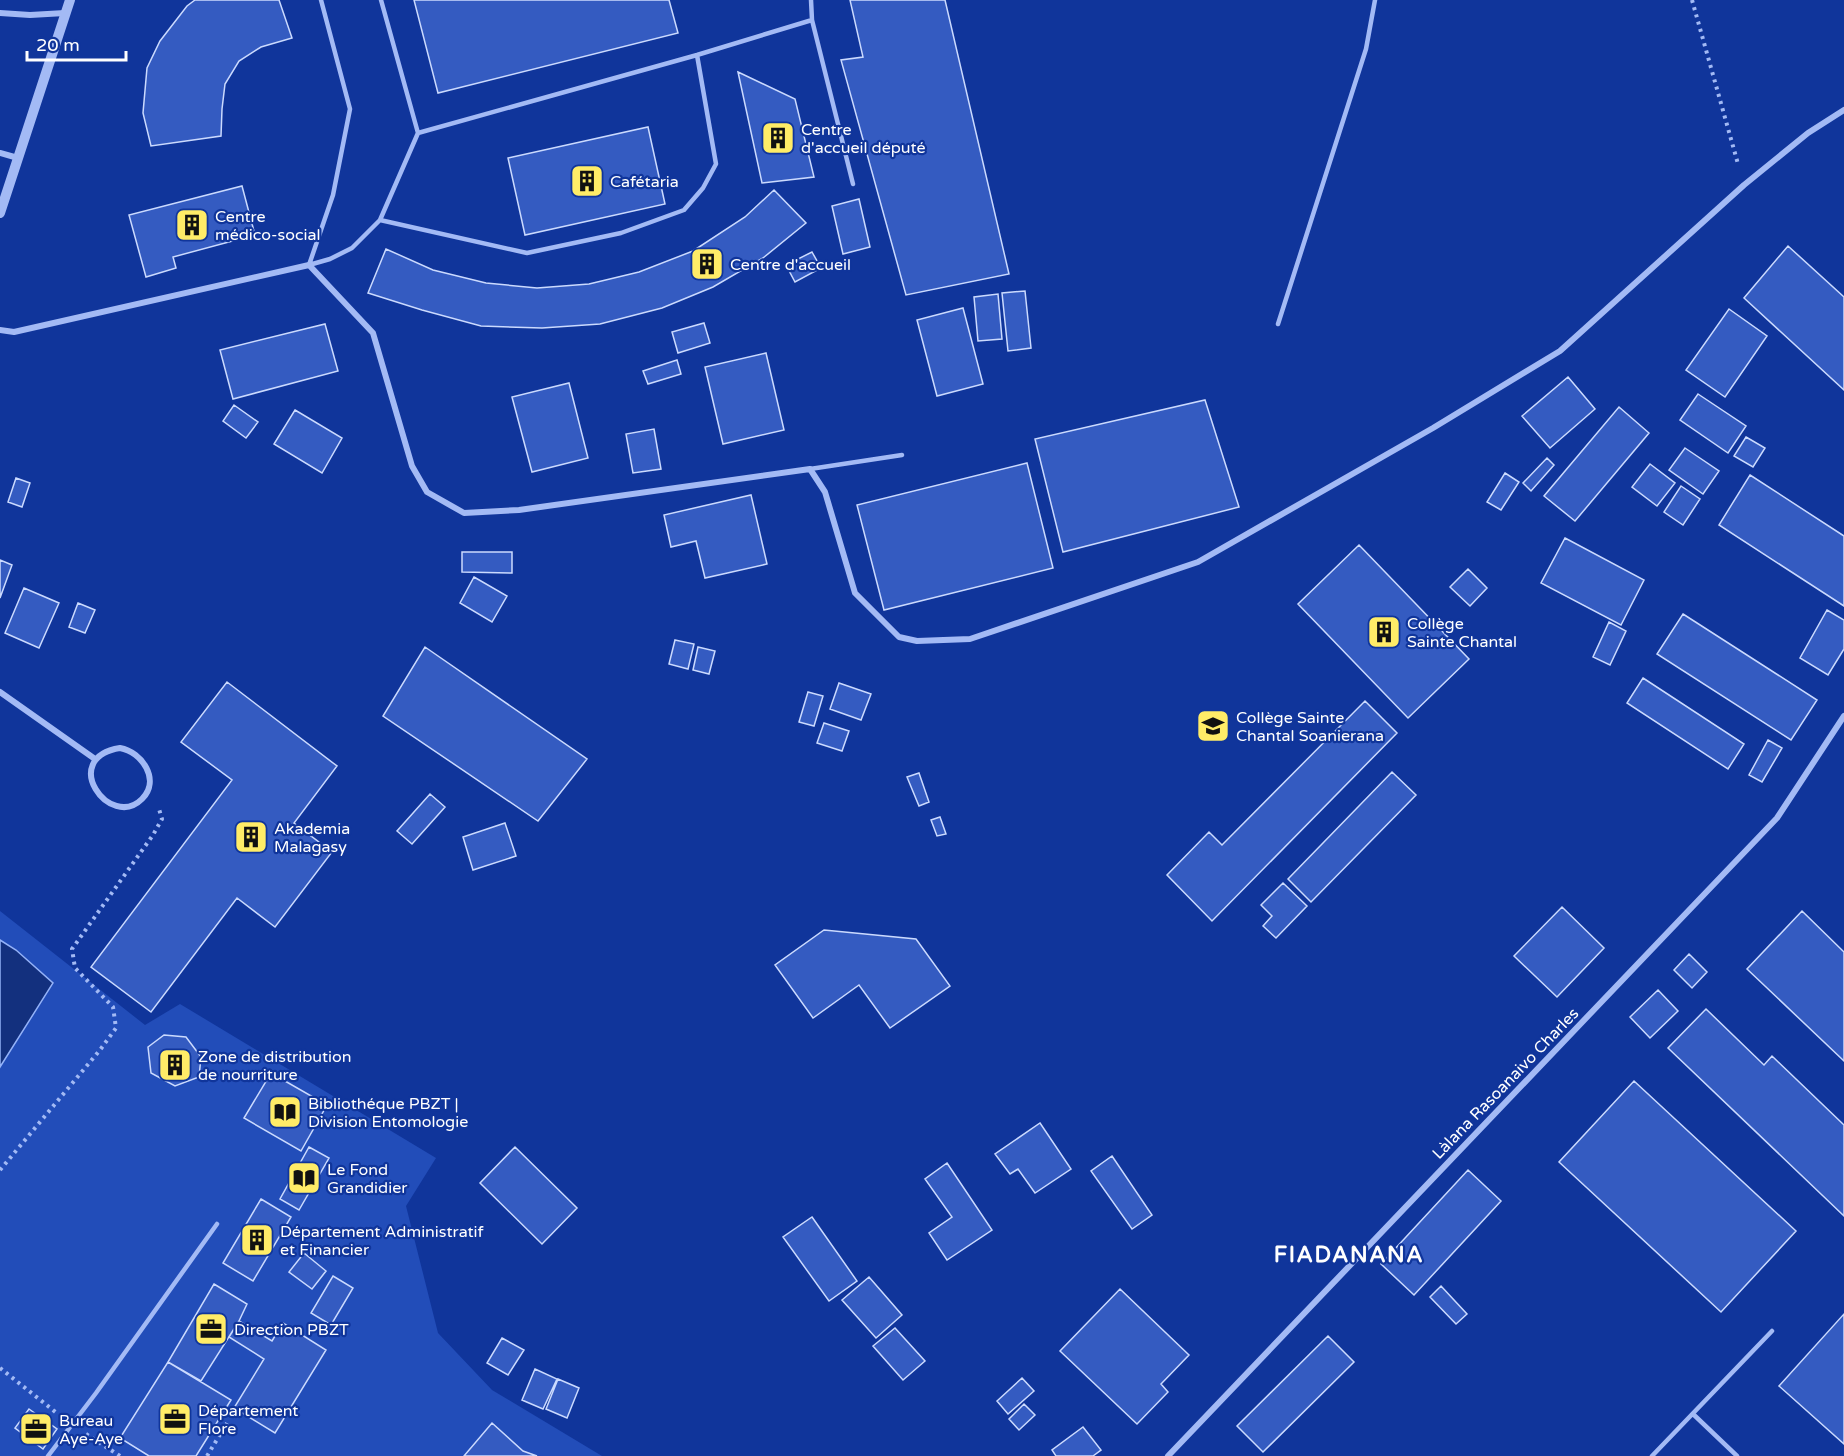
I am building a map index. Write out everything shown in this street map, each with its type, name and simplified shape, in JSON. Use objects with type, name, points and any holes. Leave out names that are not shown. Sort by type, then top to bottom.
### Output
[{"type":"street","points":[[0,213],[70,0]]},
{"type":"street","points":[[0,14],[65,13]]},
{"type":"street","points":[[0,330],[14,332],[309,264],[373,333],[412,466],[427,492],[464,513],[519,510],[810,469],[825,492],[855,592],[870,609],[899,637],[917,641],[970,639],[1198,562],[1433,429],[1560,351],[1744,185],[1808,133],[1844,110]]},
{"type":"street","points":[[0,153],[18,158]]},
{"type":"street","points":[[0,692],[95,759]]},
{"type":"street","name":"Làlana Rasoanaivo Charles","points":[[1168,1456],[1777,818],[1844,716]]},
{"type":"street","points":[[120,748],[130,750],[147,767],[150,780],[149,791],[146,795],[136,804],[127,806],[117,807],[106,803],[91,780],[90,771],[95,759],[109,750],[120,748]]},
{"type":"lane","points":[[309,264],[333,195],[351,109],[321,0]]},
{"type":"lane","points":[[309,264],[330,259],[351,248],[380,220],[418,133],[381,0]]},
{"type":"lane","points":[[811,0],[812,20],[853,184]]},
{"type":"lane","points":[[1278,324],[1366,49],[1375,0]]},
{"type":"lane","points":[[418,133],[697,55],[812,20]]},
{"type":"lane","points":[[380,220],[527,253],[621,233],[684,210],[703,188],[716,165],[697,55]]},
{"type":"lane","points":[[810,469],[902,455]]},
{"type":"lane","points":[[48,1456],[217,1224]]},
{"type":"lane","points":[[1652,1456],[1772,1330]]},
{"type":"lane","points":[[1694,1413],[1737,1456]]},
{"type":"path","points":[[1692,0],[1744,185]]},
{"type":"path","points":[[0,1170],[117,1028],[113,1007],[75,968],[72,949],[140,854],[162,819],[157,803],[146,795]]},
{"type":"path","points":[[0,1368],[71,1425],[120,1456]]},
{"type":"path","points":[[207,1456],[227,1423]]},
{"type":"shaded area","points":[[0,911],[145,1025],[180,1004],[436,1158],[406,1206],[438,1333],[492,1390],[602,1456],[0,1456]]},
{"type":"shaded area","points":[[0,940],[16,950],[53,983],[0,1067]]},
{"type":"building","points":[[195,0],[279,0],[292,38],[261,47],[239,61],[225,84],[221,136],[151,146],[143,113],[147,68],[160,41],[187,6]]},
{"type":"building","points":[[414,0],[669,0],[678,33],[438,93]]},
{"type":"building","points":[[850,0],[945,0],[1009,274],[906,295],[841,60],[863,57]]},
{"type":"building","name":"Centre d'accueil député","points":[[738,72],[795,99],[814,177],[762,183]]},
{"type":"building","name":"Cafétaria","points":[[648,127],[665,204],[525,235],[508,158]]},
{"type":"building","name":"Centre médico-social","points":[[242,186],[255,235],[173,257],[176,268],[146,277],[129,215]]},
{"type":"building","name":"Centre d'accueil","points":[[774,190],[806,223],[763,258],[713,287],[662,308],[600,324],[542,328],[481,326],[368,293],[386,249],[433,270],[486,283],[537,288],[589,284],[639,272],[693,251],[745,217]]},
{"type":"building","points":[[859,199],[870,247],[843,254],[832,206]]},
{"type":"building","points":[[1788,246],[1844,297],[1844,390],[1744,298]]},
{"type":"building","points":[[812,252],[821,268],[795,282],[786,265]]},
{"type":"building","points":[[1025,291],[1031,348],[1008,351],[1002,293]]},
{"type":"building","points":[[998,294],[1002,339],[978,341],[974,297]]},
{"type":"building","points":[[963,308],[983,384],[937,396],[917,320]]},
{"type":"building","points":[[1729,309],[1767,336],[1725,397],[1686,370]]},
{"type":"building","points":[[704,323],[710,343],[678,353],[672,332]]},
{"type":"building","points":[[325,324],[338,371],[233,399],[220,350]]},
{"type":"building","points":[[766,353],[784,430],[723,444],[705,367]]},
{"type":"building","points":[[677,360],[681,374],[648,384],[643,371]]},
{"type":"building","points":[[1568,377],[1595,409],[1550,448],[1522,416]]},
{"type":"building","points":[[569,383],[588,458],[532,472],[512,397]]},
{"type":"building","points":[[1698,394],[1746,426],[1728,453],[1680,420]]},
{"type":"building","points":[[1205,400],[1239,507],[1063,552],[1035,439]]},
{"type":"building","points":[[234,405],[258,422],[246,438],[223,421]]},
{"type":"building","points":[[1619,407],[1649,433],[1575,521],[1544,496]]},
{"type":"building","points":[[295,410],[342,438],[322,473],[274,444]]},
{"type":"building","points":[[654,429],[661,469],[633,473],[626,434]]},
{"type":"building","points":[[1746,437],[1765,448],[1753,467],[1734,456]]},
{"type":"building","points":[[1685,448],[1719,471],[1703,494],[1669,470]]},
{"type":"building","points":[[1547,458],[1554,465],[1531,491],[1523,483]]},
{"type":"building","points":[[1027,463],[1053,568],[884,610],[857,505]]},
{"type":"building","points":[[1650,464],[1675,483],[1657,506],[1632,487]]},
{"type":"building","points":[[1505,473],[1519,482],[1501,510],[1487,502]]},
{"type":"building","points":[[1750,475],[1844,536],[1844,606],[1719,525]]},
{"type":"building","points":[[16,478],[30,483],[22,507],[8,502]]},
{"type":"building","points":[[1681,486],[1700,499],[1683,525],[1664,512]]},
{"type":"building","points":[[751,495],[767,564],[705,578],[696,541],[671,547],[664,515]]},
{"type":"building","points":[[1565,538],[1644,580],[1621,625],[1541,583]]},
{"type":"building","name":"Collège Sainte Chantal","points":[[1359,545],[1469,659],[1408,718],[1298,604]]},
{"type":"building","points":[[462,552],[512,552],[512,573],[462,572]]},
{"type":"building","points":[[0,560],[12,565],[0,598]]},
{"type":"building","points":[[1468,569],[1487,588],[1470,606],[1450,587]]},
{"type":"building","points":[[474,577],[507,596],[492,622],[460,603]]},
{"type":"building","points":[[24,588],[59,603],[39,648],[5,633]]},
{"type":"building","points":[[78,603],[95,610],[85,633],[69,627]]},
{"type":"building","points":[[1827,610],[1844,620],[1844,649],[1828,675],[1800,658]]},
{"type":"building","points":[[1683,614],[1817,700],[1791,740],[1657,654]]},
{"type":"building","points":[[1609,622],[1626,631],[1610,665],[1593,657]]},
{"type":"building","points":[[675,640],[694,644],[688,669],[669,664]]},
{"type":"building","points":[[425,647],[587,759],[538,821],[383,716]]},
{"type":"building","points":[[698,647],[715,651],[709,674],[693,670]]},
{"type":"building","points":[[1643,678],[1744,744],[1728,769],[1627,703]]},
{"type":"building","name":"Akademia Malagasy","points":[[227,682],[337,766],[294,823],[332,852],[275,927],[237,898],[151,1012],[91,967],[232,780],[181,742]]},
{"type":"building","points":[[839,683],[871,694],[861,720],[830,709]]},
{"type":"building","points":[[808,692],[823,696],[814,726],[799,722]]},
{"type":"building","points":[[1365,701],[1397,733],[1212,921],[1167,875],[1209,832],[1222,845]]},
{"type":"building","points":[[824,723],[849,731],[842,751],[817,743]]},
{"type":"building","points":[[1768,740],[1782,748],[1762,782],[1749,775]]},
{"type":"building","points":[[1392,772],[1416,795],[1311,902],[1288,879]]},
{"type":"building","points":[[919,773],[929,802],[919,806],[907,777]]},
{"type":"building","points":[[430,794],[445,807],[412,844],[397,831]]},
{"type":"building","points":[[940,817],[946,834],[937,836],[931,820]]},
{"type":"building","points":[[505,823],[516,856],[473,870],[463,837]]},
{"type":"building","points":[[1283,883],[1307,906],[1276,938],[1263,926],[1272,916],[1261,905]]},
{"type":"building","points":[[1562,907],[1604,948],[1557,997],[1514,956]]},
{"type":"building","points":[[1802,911],[1844,952],[1844,1061],[1747,969]]},
{"type":"building","points":[[824,930],[916,939],[950,986],[890,1028],[859,985],[813,1018],[775,965]]},
{"type":"building","points":[[1689,954],[1707,972],[1692,988],[1674,970]]},
{"type":"building","points":[[1658,990],[1678,1011],[1650,1038],[1630,1017]]},
{"type":"building","points":[[1706,1009],[1764,1065],[1772,1056],[1844,1125],[1844,1216],[1668,1048]]},
{"type":"building","name":"Zone de distribution de nourriture","points":[[164,1035],[186,1037],[201,1057],[199,1077],[175,1086],[151,1073],[148,1047]]},
{"type":"building","name":"Bibliothéque PBZT | Division Entomologie","points":[[271,1073],[327,1105],[301,1151],[244,1118]]},
{"type":"building","points":[[1634,1081],[1796,1231],[1721,1312],[1559,1162]]},
{"type":"building","points":[[1040,1123],[1071,1169],[1035,1193],[1018,1169],[1010,1174],[995,1154]]},
{"type":"building","name":"Le Fond Grandidier","points":[[309,1147],[329,1158],[299,1210],[280,1199]]},
{"type":"building","points":[[515,1147],[577,1208],[542,1244],[480,1183]]},
{"type":"building","points":[[1112,1156],[1152,1215],[1132,1229],[1091,1171]]},
{"type":"building","points":[[947,1163],[992,1230],[947,1260],[929,1233],[952,1217],[925,1179]]},
{"type":"building","points":[[1468,1170],[1501,1201],[1414,1295],[1381,1264]]},
{"type":"building","name":"Département Administratif et Financier","points":[[261,1199],[291,1217],[253,1281],[223,1263]]},
{"type":"building","points":[[812,1217],[857,1281],[829,1301],[783,1237]]},
{"type":"building","points":[[304,1253],[326,1271],[312,1289],[289,1272]]},
{"type":"building","points":[[333,1276],[353,1288],[331,1325],[311,1313]]},
{"type":"building","points":[[869,1277],[902,1315],[876,1338],[842,1300]]},
{"type":"building","name":"Direction PBZT","points":[[214,1284],[247,1304],[239,1321],[201,1381],[168,1362]]},
{"type":"building","points":[[1441,1286],[1467,1314],[1456,1324],[1430,1297]]},
{"type":"building","points":[[1120,1289],[1189,1355],[1161,1384],[1168,1392],[1137,1424],[1060,1351]]},
{"type":"building","points":[[1844,1314],[1844,1444],[1779,1386]]},
{"type":"building","points":[[239,1321],[272,1341],[283,1323],[326,1350],[275,1433],[234,1408],[264,1359],[229,1337]]},
{"type":"building","points":[[895,1328],[925,1361],[903,1380],[873,1346]]},
{"type":"building","points":[[1328,1336],[1354,1362],[1263,1452],[1237,1426]]},
{"type":"building","points":[[502,1338],[524,1350],[508,1375],[487,1363]]},
{"type":"building","name":"Département Flore","points":[[168,1362],[231,1400],[196,1456],[149,1456],[120,1438]]},
{"type":"building","points":[[535,1369],[557,1379],[543,1409],[522,1400]]},
{"type":"building","points":[[1022,1378],[1034,1391],[1008,1414],[997,1401]]},
{"type":"building","points":[[558,1379],[579,1388],[567,1418],[546,1409]]},
{"type":"building","points":[[1024,1404],[1035,1415],[1019,1430],[1009,1419]]},
{"type":"building","name":"Bureau Aye-Aye","points":[[29,1409],[57,1429],[43,1449],[15,1428]]},
{"type":"building","points":[[492,1423],[523,1451],[537,1456],[464,1456]]},
{"type":"building","points":[[1083,1427],[1101,1450],[1093,1456],[1056,1456],[1052,1450]]},
{"type":"place","name":"Centre d'accueil député","points":[[778,138]]},
{"type":"place","name":"Cafétaria","points":[[587,181]]},
{"type":"place","name":"Centre médico-social","points":[[192,225]]},
{"type":"place","name":"Centre d'accueil","points":[[707,264]]},
{"type":"place","name":"Collège Sainte Chantal","points":[[1384,632]]},
{"type":"place","name":"Collège Sainte Chantal Soanierana","points":[[1213,726]]},
{"type":"place","name":"Akademia Malagasy","points":[[251,837]]},
{"type":"place","name":"Zone de distribution de nourriture","points":[[175,1065]]},
{"type":"place","name":"Bibliothéque PBZT | Division Entomologie","points":[[285,1112]]},
{"type":"place","name":"Le Fond Grandidier","points":[[304,1178]]},
{"type":"place","name":"Département Administratif et Financier","points":[[257,1240]]},
{"type":"place","name":"Direction PBZT","points":[[211,1329]]},
{"type":"place","name":"Département Flore","points":[[175,1419]]},
{"type":"place","name":"Bureau Aye-Aye","points":[[36,1429]]},
{"type":"district","name":"FIADANANA","points":[[1349,1254]]}]
